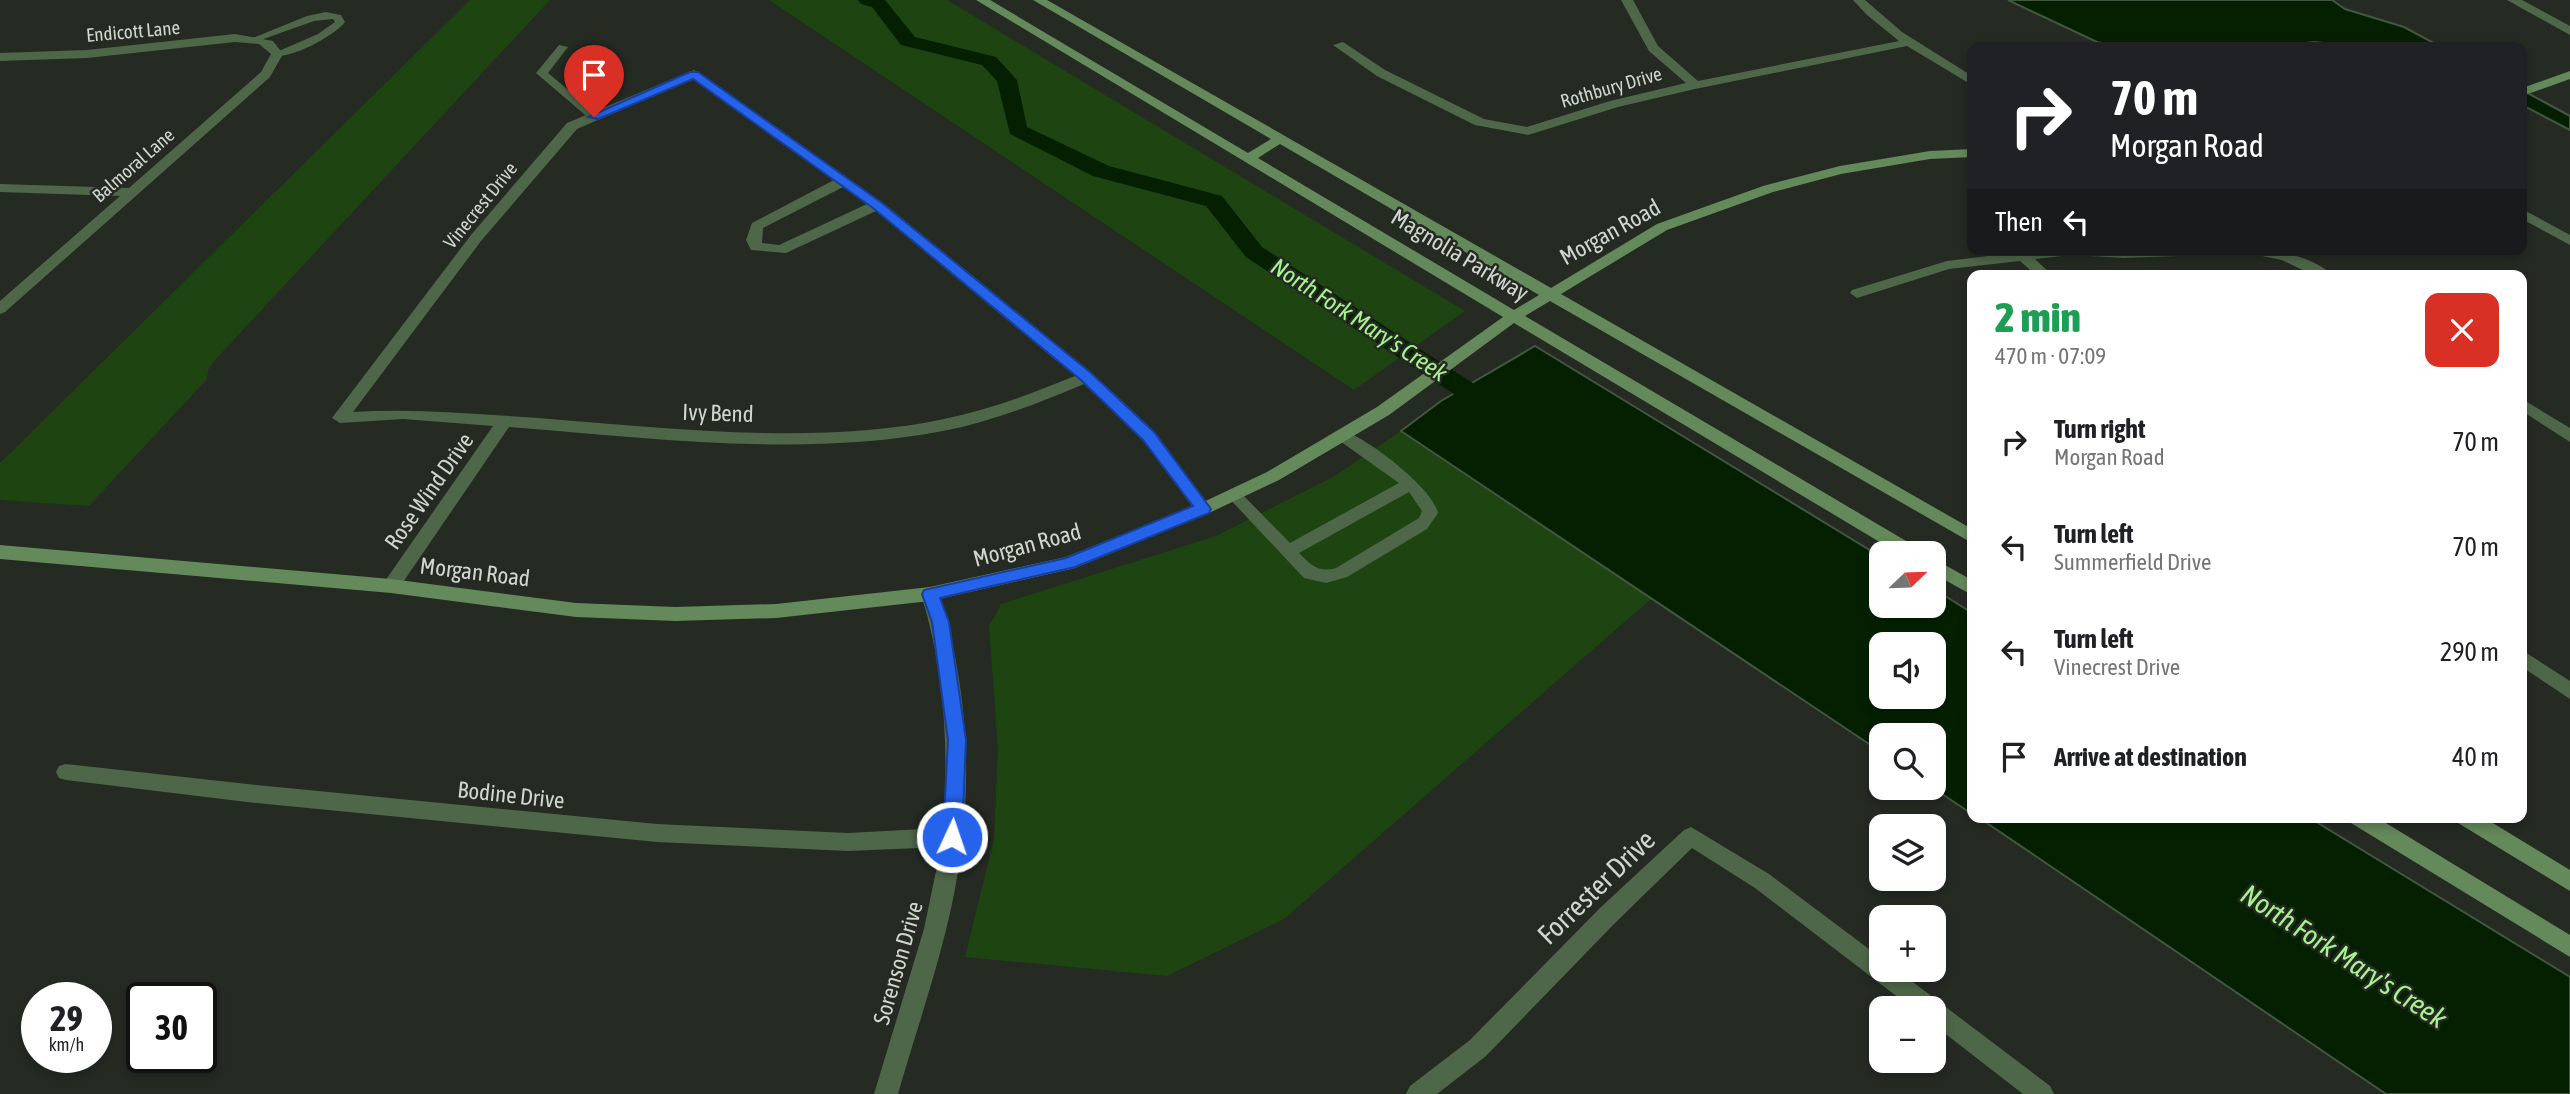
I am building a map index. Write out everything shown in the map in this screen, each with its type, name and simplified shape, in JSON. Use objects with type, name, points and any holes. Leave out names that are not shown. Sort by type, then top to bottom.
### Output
[{"type":"main road","name":"Magnolia Parkway","points":[[982,0],[1063,31],[1280,139],[1967,534]]},
{"type":"main road","name":"Magnolia Parkway","points":[[1039,0],[1063,31],[1247,159],[1892,541]]},
{"type":"main road","points":[[2527,90],[2570,75]]},
{"type":"main road","points":[[1247,159],[1280,139]]},
{"type":"main road","name":"Morgan Road","points":[[0,552],[391,586],[576,610],[675,614],[776,611],[930,594],[1069,563],[1203,509],[1273,477],[1406,394],[1513,317],[1662,227],[1768,189],[1840,170],[1930,155],[1967,153]]},
{"type":"main road","points":[[1946,573],[1967,585]]},
{"type":"main road","points":[[2368,823],[2570,947]]},
{"type":"main road","points":[[2475,823],[2570,881]]},
{"type":"street","points":[[1627,0],[1653,48],[1695,85]]},
{"type":"street","points":[[1859,0],[1869,12],[1910,42],[1967,78]]},
{"type":"street","points":[[2513,0],[2570,31]]},
{"type":"street","name":"Endicott Lane","points":[[0,57],[87,54],[234,38],[255,39],[273,49]]},
{"type":"street","name":"Rothbury Drive","points":[[1339,45],[1381,73],[1480,122],[1528,131],[1614,104],[1695,85],[1910,42]]},
{"type":"street","name":"Balmoral Lane","points":[[0,309],[266,74],[273,49]]},
{"type":"street","name":"Vinecrest Drive","points":[[340,418],[489,221],[572,126],[694,74],[843,181]]},
{"type":"street","points":[[877,205],[781,250],[756,247],[753,240],[757,226],[843,181],[877,205],[1086,377],[1149,436],[1203,509]]},
{"type":"street","points":[[0,188],[131,192]]},
{"type":"street","points":[[2527,215],[2570,241]]},
{"type":"street","points":[[1857,293],[1947,265],[2024,256],[2039,270]]},
{"type":"street","points":[[2281,256],[2314,270]]},
{"type":"street","name":"Ivy Bend","points":[[340,418],[403,414],[692,435],[840,438],[944,425],[1034,399],[1086,377]]},
{"type":"street","points":[[2527,407],[2570,436]]},
{"type":"street","name":"Rose Wind Drive","points":[[391,586],[504,422]]},
{"type":"street","name":"Sorenson Drive","points":[[886,1094],[941,904],[952,837],[957,740],[940,622],[930,594]]},
{"type":"street","points":[[2527,661],[2570,691]]},
{"type":"street","name":"Bodine Drive","points":[[66,772],[657,834],[848,842],[952,837]]},
{"type":"street","name":"Forrester Drive","points":[[1418,1094],[1478,1048],[1608,915],[1691,836],[1762,881],[1915,996]]},
{"type":"street","name":"Forrester Drive","points":[[1946,1020],[2042,1094]]},
{"type":"lane","points":[[255,39],[318,16],[337,17],[340,22],[338,28],[324,35],[273,49]]},
{"type":"lane","points":[[563,47],[541,73],[594,117]]},
{"type":"lane","points":[[1234,495],[1310,574],[1326,578],[1357,565],[1429,519],[1428,503],[1410,484],[1342,435]]},
{"type":"lane","points":[[1287,552],[1410,484]]},
{"type":"shaded area","points":[[470,0],[550,0],[215,360],[208,370],[207,379],[89,506],[0,500],[0,463]]},
{"type":"shaded area","points":[[769,0],[947,0],[1465,311],[1354,390]]},
{"type":"shaded area","points":[[1401,431],[1652,598],[1284,919],[1167,976],[965,957],[994,839],[998,748],[989,626],[1001,604],[1216,536],[1335,476]]},
{"type":"water","points":[[2008,0],[2332,0],[2345,9],[2404,27],[2432,42],[2314,42],[2097,42]]},
{"type":"water","points":[[2527,93],[2570,116],[2570,130],[2527,108]]},
{"type":"water","points":[[1535,346],[1869,550],[1869,618],[1946,618],[1946,597],[1967,610],[1967,811],[1946,797],[1946,723],[1869,723],[1869,744],[1401,431],[1441,401]]},
{"type":"water","points":[[1987,823],[2318,823],[2570,977],[2570,1094],[2386,1094]]},
{"type":"waterway","name":"North Fork Mary's Creek","points":[[867,0],[878,3],[908,41],[989,61],[1007,80],[1017,130],[1101,171],[1214,201],[1254,252],[1493,408]]},
{"type":"route","points":[[594,117],[694,74],[877,205],[1086,377],[1149,436],[1203,509],[1069,563],[930,594],[940,622],[957,740],[952,837]]}]
